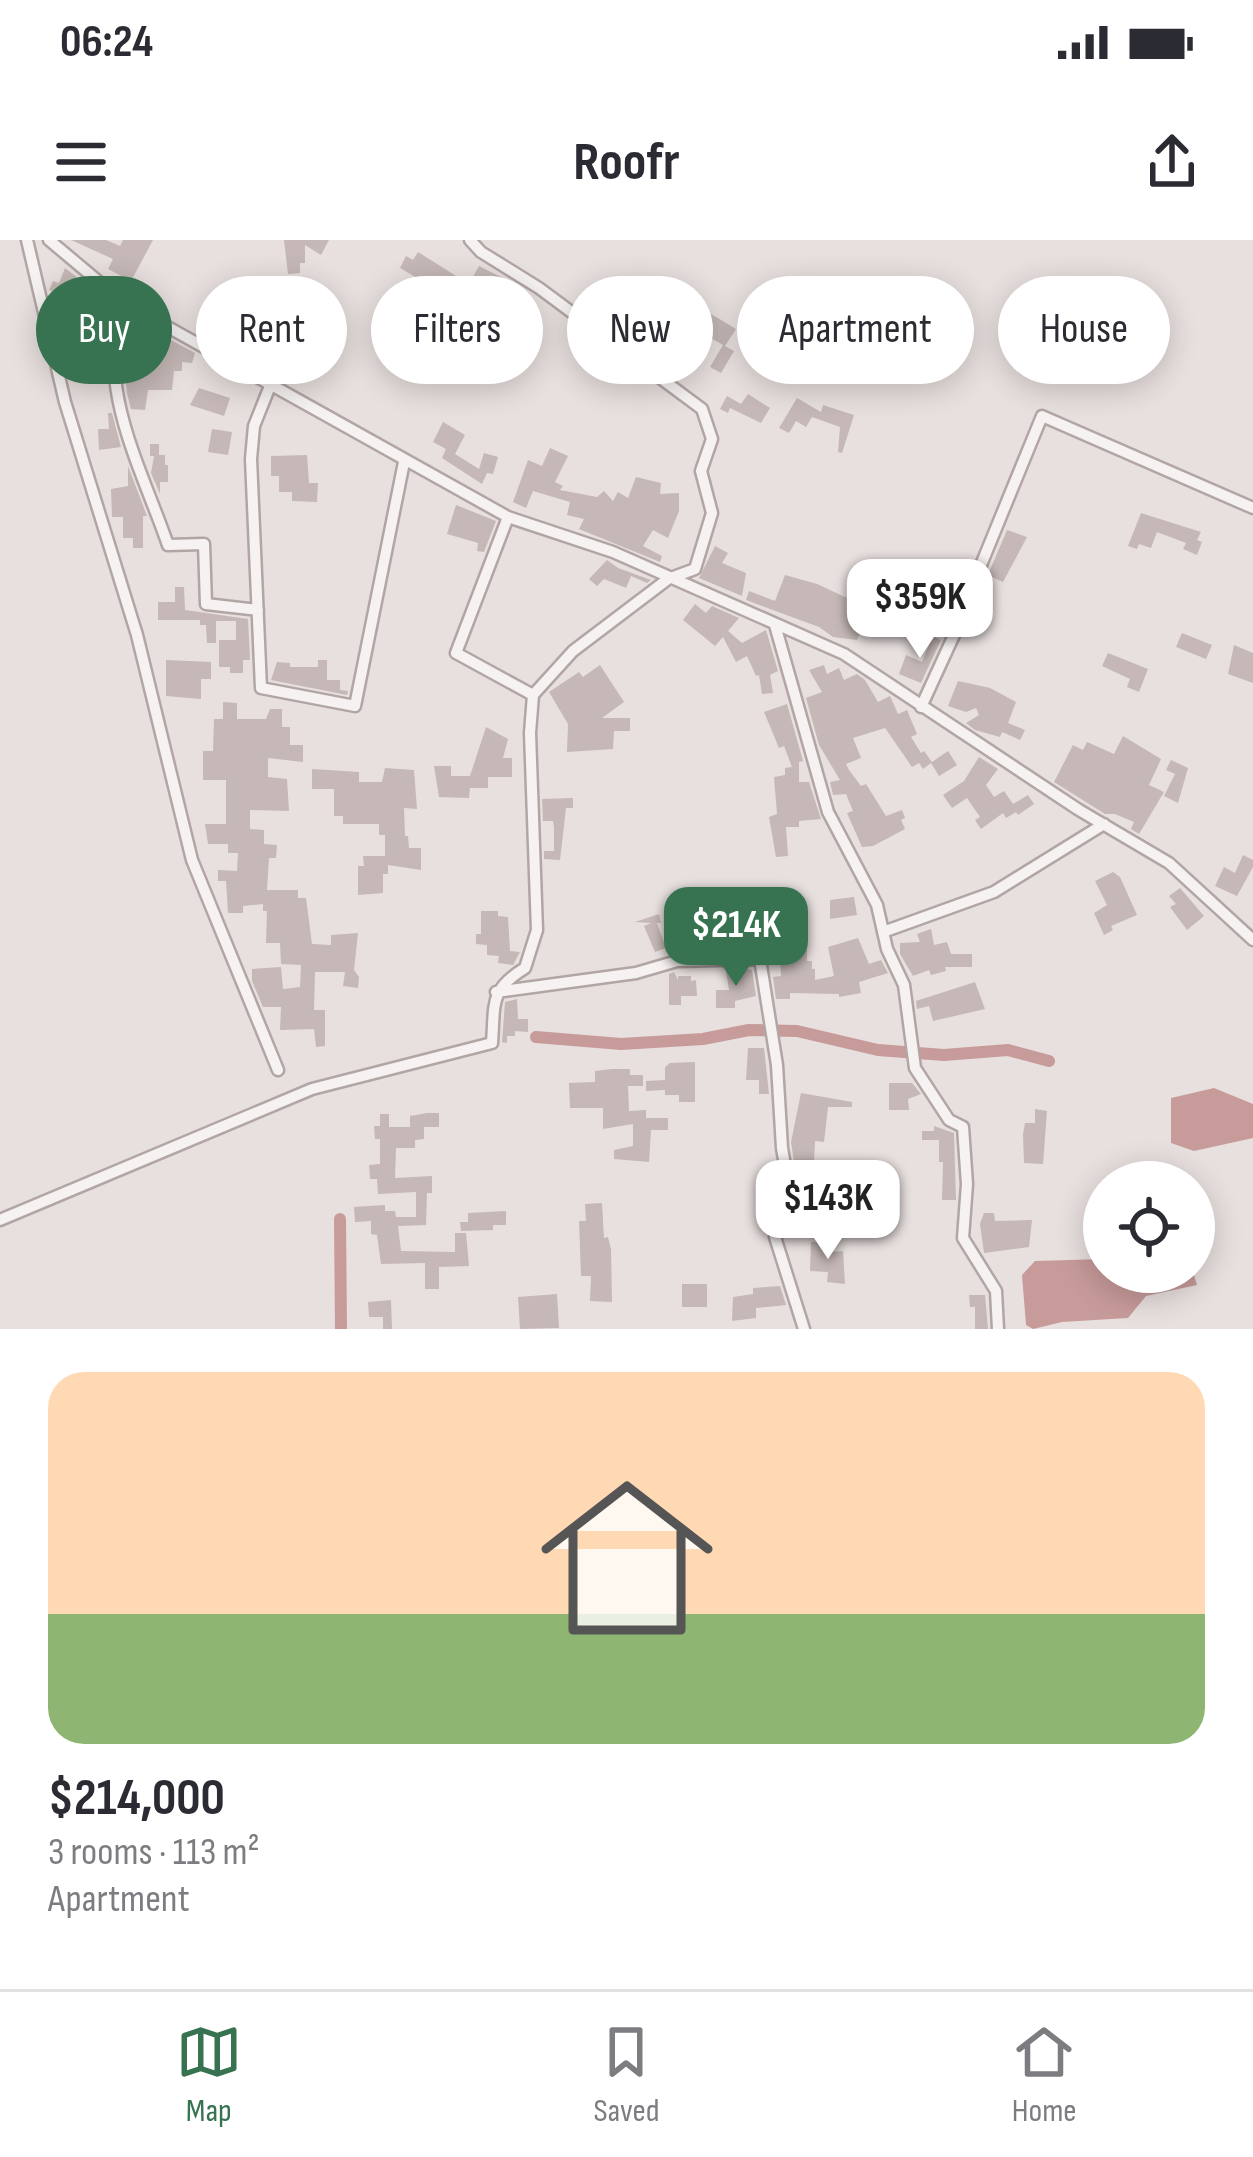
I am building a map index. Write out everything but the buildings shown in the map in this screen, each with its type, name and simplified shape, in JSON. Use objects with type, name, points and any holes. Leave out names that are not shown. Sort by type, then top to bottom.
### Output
[{"type":"street","points":[[27,240],[65,402],[137,635],[192,860],[278,1070]]},
{"type":"street","points":[[49,240],[92,276]]},
{"type":"street","points":[[0,1220],[312,1090],[492,1043],[496,992],[502,982],[525,968],[537,930],[530,733],[533,695],[573,651],[668,579],[695,569],[712,513],[701,471],[712,439],[702,409],[470,240]]},
{"type":"street","points":[[172,330],[508,518],[613,552],[844,654],[1169,863],[1253,940]]},
{"type":"street","points":[[114,384],[168,545],[204,544],[206,604],[258,610]]},
{"type":"street","points":[[270,386],[254,427],[251,459],[261,688],[355,706],[404,462]]},
{"type":"street","points":[[921,707],[971,598],[1042,416],[1253,508]]},
{"type":"street","points":[[508,518],[456,653],[533,695]]},
{"type":"street","points":[[775,626],[828,812],[877,905],[904,985],[912,1058],[949,1120],[962,1127],[967,1184],[963,1238],[996,1291],[998,1329]]},
{"type":"street","points":[[884,932],[994,892],[1104,824]]},
{"type":"street","points":[[496,992],[636,973],[677,961],[760,959],[794,1218],[775,1237],[804,1329]]},
{"type":"shaded area","points":[[1214,1088],[1253,1104],[1253,1138],[1194,1151],[1171,1143],[1171,1098]]},
{"type":"shaded area","points":[[1083,1260],[1083,1293],[1160,1293],[1146,1296],[1128,1318],[1062,1322],[1033,1329],[1026,1325],[1022,1275],[1035,1261]]},
{"type":"waterway","points":[[536,1037],[621,1044],[703,1039],[749,1030],[797,1031],[878,1050],[944,1055],[1008,1050],[1049,1061]]},
{"type":"waterway","points":[[340,1219],[341,1329]]}]
